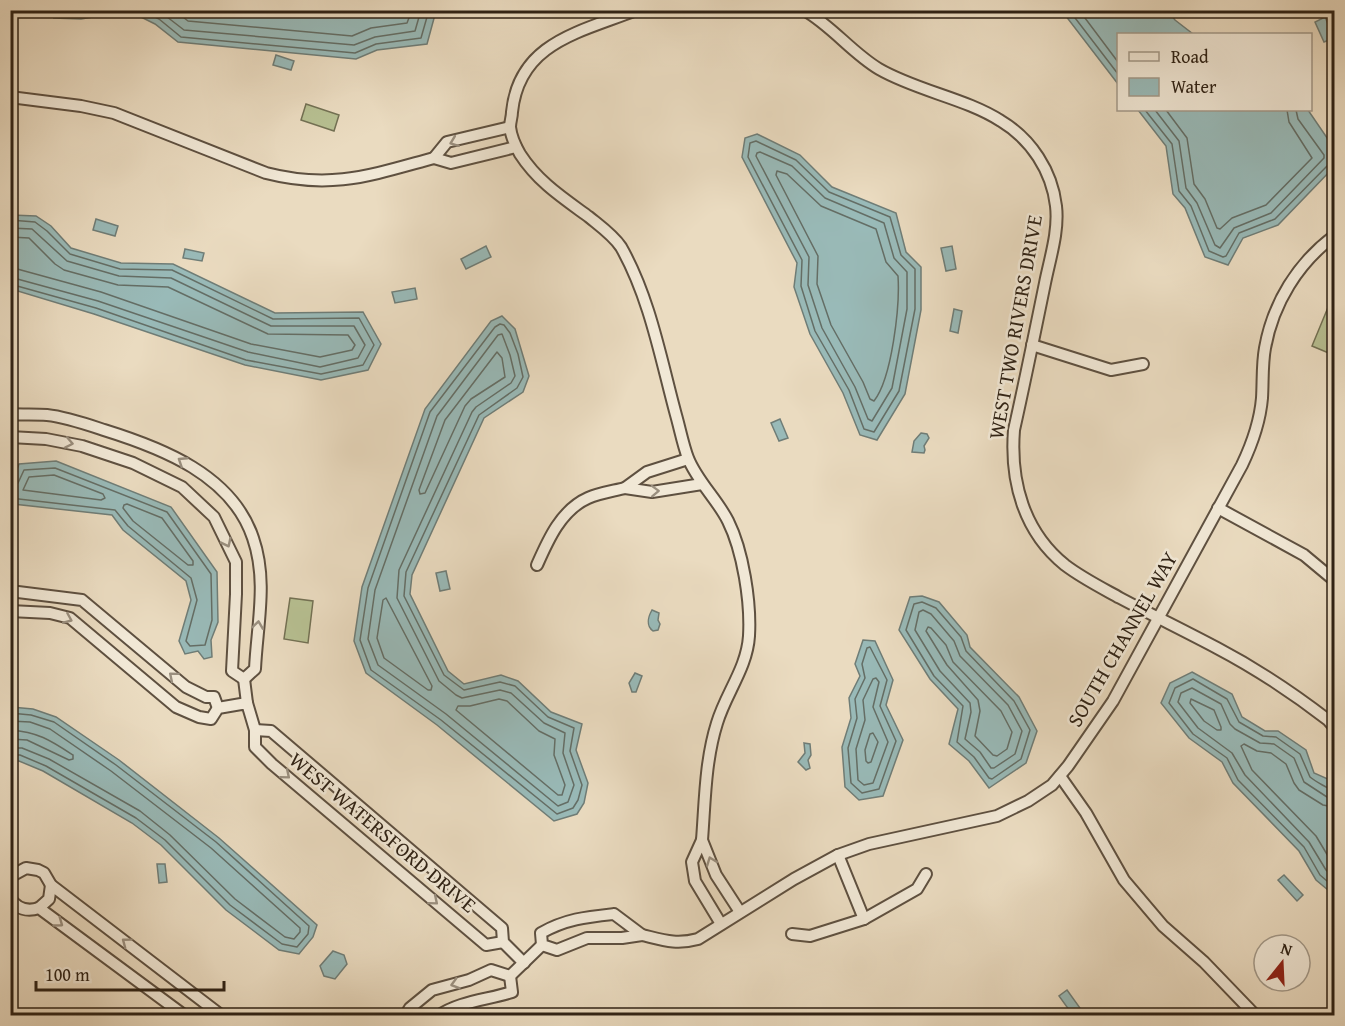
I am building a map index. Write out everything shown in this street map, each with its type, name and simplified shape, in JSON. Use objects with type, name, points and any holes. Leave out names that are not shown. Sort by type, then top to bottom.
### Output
[{"type":"street","points":[[636,10],[564,38],[537,56],[518,84],[513,100],[510,127],[516,147],[530,170],[542,182],[599,225],[618,243],[627,259],[641,288],[688,459],[727,520],[735,539],[746,587],[749,638],[745,662],[717,723],[708,761],[702,840],[692,862],[694,881],[721,924]]},
{"type":"street","name":"WEST TWO RIVERS DRIVE","points":[[804,10],[827,25],[879,69],[987,113],[1019,134],[1033,148],[1045,168],[1053,189],[1057,224],[1014,430],[1012,450],[1016,485],[1025,513],[1043,543],[1066,566],[1085,578],[1273,680],[1335,727]]},
{"type":"street","points":[[10,97],[81,106],[114,113],[266,172],[288,179],[314,182],[358,178],[434,158],[451,164],[516,147]]},
{"type":"street","points":[[434,158],[447,142],[510,127]]},
{"type":"street","name":"SOUTH CHANNEL WAY","points":[[438,1016],[465,1003],[495,998],[512,992],[510,976],[542,945],[541,933],[576,918],[614,914],[642,934],[674,943],[684,943],[698,939],[838,855],[869,844],[997,816],[1028,801],[1052,785],[1092,734],[1113,701],[1242,465],[1258,424],[1262,401],[1264,349],[1276,309],[1287,288],[1306,261],[1335,236]]},
{"type":"street","points":[[1032,345],[1111,370],[1143,364]]},
{"type":"street","points":[[10,414],[48,415],[119,434],[174,455],[226,493],[253,537],[260,568],[262,600],[256,639],[255,669],[244,679],[232,671],[236,562],[214,517],[182,487],[133,463],[82,446],[46,439],[10,437]]},
{"type":"street","points":[[537,565],[548,539],[568,512],[587,498],[625,488],[647,472],[688,459]]},
{"type":"street","points":[[625,488],[652,492],[702,484]]},
{"type":"street","points":[[1218,508],[1304,555],[1335,580]]},
{"type":"street","points":[[10,591],[82,600],[186,687],[206,697],[214,698],[218,708]]},
{"type":"street","points":[[10,611],[51,613],[70,618],[176,707],[199,717],[211,719],[218,708],[247,703]]},
{"type":"street","name":"WEST WATERSFORD DRIVE","points":[[244,679],[247,703],[255,730],[255,747],[486,945],[503,942]]},
{"type":"street","name":"WEST WATERSFORD DRIVE","points":[[255,730],[271,731],[502,928],[503,942],[524,963]]},
{"type":"street","points":[[1060,776],[1086,813],[1124,880],[1163,926],[1204,962],[1256,1016]]},
{"type":"street","points":[[702,840],[716,875],[740,912]]},
{"type":"street","points":[[838,855],[864,919]]},
{"type":"street","points":[[12,876],[26,868],[44,873],[51,885],[222,1016]]},
{"type":"street","points":[[792,934],[810,936],[864,919],[917,889],[926,874]]},
{"type":"street","points":[[10,898],[22,909],[39,908],[49,899],[51,885]]},
{"type":"street","points":[[39,908],[185,1016]]},
{"type":"street","name":"SOUTH CHANNEL WAY","points":[[542,945],[557,950],[587,938],[622,938],[642,934]]},
{"type":"street","points":[[405,1016],[410,1008],[432,990],[469,980],[491,970],[510,976]]},
{"type":"green space","points":[[306,104],[339,115],[334,131],[301,120]]},
{"type":"green space","points":[[1329,305],[1334,307],[1334,346],[1331,354],[1312,346]]},
{"type":"green space","points":[[290,598],[313,601],[308,643],[284,639]]},
{"type":"water","points":[[57,10],[436,11],[427,44],[377,50],[356,59],[178,42],[155,24],[129,11],[81,19],[54,18]]},
{"type":"water","points":[[1062,11],[1168,11],[1175,20],[1192,33],[1117,33],[1117,83]]},
{"type":"water","points":[[1325,17],[1334,38],[1324,42],[1315,22]]},
{"type":"water","points":[[276,55],[294,61],[291,70],[273,65]]},
{"type":"water","points":[[1139,111],[1309,111],[1334,148],[1334,167],[1278,225],[1243,238],[1228,265],[1205,257],[1185,208],[1173,194],[1166,146]]},
{"type":"water","points":[[757,134],[800,155],[832,187],[896,213],[906,252],[921,267],[921,310],[905,394],[877,440],[860,435],[843,393],[810,334],[794,287],[797,263],[742,157],[745,138]]},
{"type":"water","points":[[11,215],[36,216],[51,226],[71,248],[121,263],[173,264],[275,313],[363,312],[381,344],[368,370],[321,380],[245,365],[94,314],[11,289]]},
{"type":"water","points":[[96,219],[118,226],[115,236],[93,230]]},
{"type":"water","points":[[486,246],[491,257],[466,269],[461,259]]},
{"type":"water","points":[[952,246],[956,269],[946,271],[941,248]]},
{"type":"water","points":[[185,249],[204,253],[202,261],[183,258]]},
{"type":"water","points":[[415,288],[417,299],[395,303],[392,292]]},
{"type":"water","points":[[954,309],[962,311],[958,333],[950,331]]},
{"type":"water","points":[[502,316],[515,329],[529,376],[523,392],[484,418],[412,575],[410,594],[448,671],[464,684],[501,675],[518,681],[551,712],[582,724],[576,750],[588,783],[584,803],[577,814],[554,821],[437,725],[366,673],[354,641],[362,587],[425,409],[491,321]]},
{"type":"water","points":[[780,419],[788,438],[779,441],[771,423]]},
{"type":"water","points":[[921,433],[927,434],[929,438],[924,446],[924,453],[912,452],[914,441]]},
{"type":"water","points":[[56,461],[171,507],[217,572],[218,622],[211,640],[212,657],[204,659],[198,651],[185,654],[179,641],[191,600],[186,581],[123,530],[112,515],[13,504],[11,486],[19,464]]},
{"type":"water","points":[[446,571],[450,589],[440,591],[436,573]]},
{"type":"water","points":[[922,596],[939,602],[967,635],[970,647],[1019,697],[1037,731],[1026,763],[989,788],[969,761],[949,744],[958,709],[930,679],[899,630],[910,597]]},
{"type":"water","points":[[652,610],[659,613],[660,624],[658,630],[653,631],[648,621]]},
{"type":"water","points":[[863,640],[875,641],[893,680],[886,705],[903,740],[883,796],[859,800],[845,787],[842,747],[851,718],[849,698],[860,676],[855,664]]},
{"type":"water","points":[[1192,672],[1232,694],[1242,717],[1265,731],[1278,731],[1306,750],[1314,773],[1328,779],[1334,787],[1334,895],[1316,880],[1299,851],[1233,783],[1222,762],[1189,738],[1161,703],[1170,683]]},
{"type":"water","points":[[635,673],[642,676],[636,692],[632,692],[629,683]]},
{"type":"water","points":[[11,707],[33,709],[56,717],[119,760],[219,838],[317,925],[313,937],[299,954],[279,950],[226,910],[161,845],[132,823],[43,771],[19,761],[11,761]]},
{"type":"water","points":[[804,743],[810,744],[811,755],[808,760],[810,768],[806,770],[798,762],[805,753]]},
{"type":"water","points":[[157,864],[165,864],[167,882],[159,883]]},
{"type":"water","points":[[1284,875],[1303,895],[1297,901],[1278,880]]},
{"type":"water","points":[[333,951],[344,955],[347,964],[335,979],[324,976],[320,966]]},
{"type":"water","points":[[1067,990],[1080,1008],[1072,1014],[1059,996]]}]
